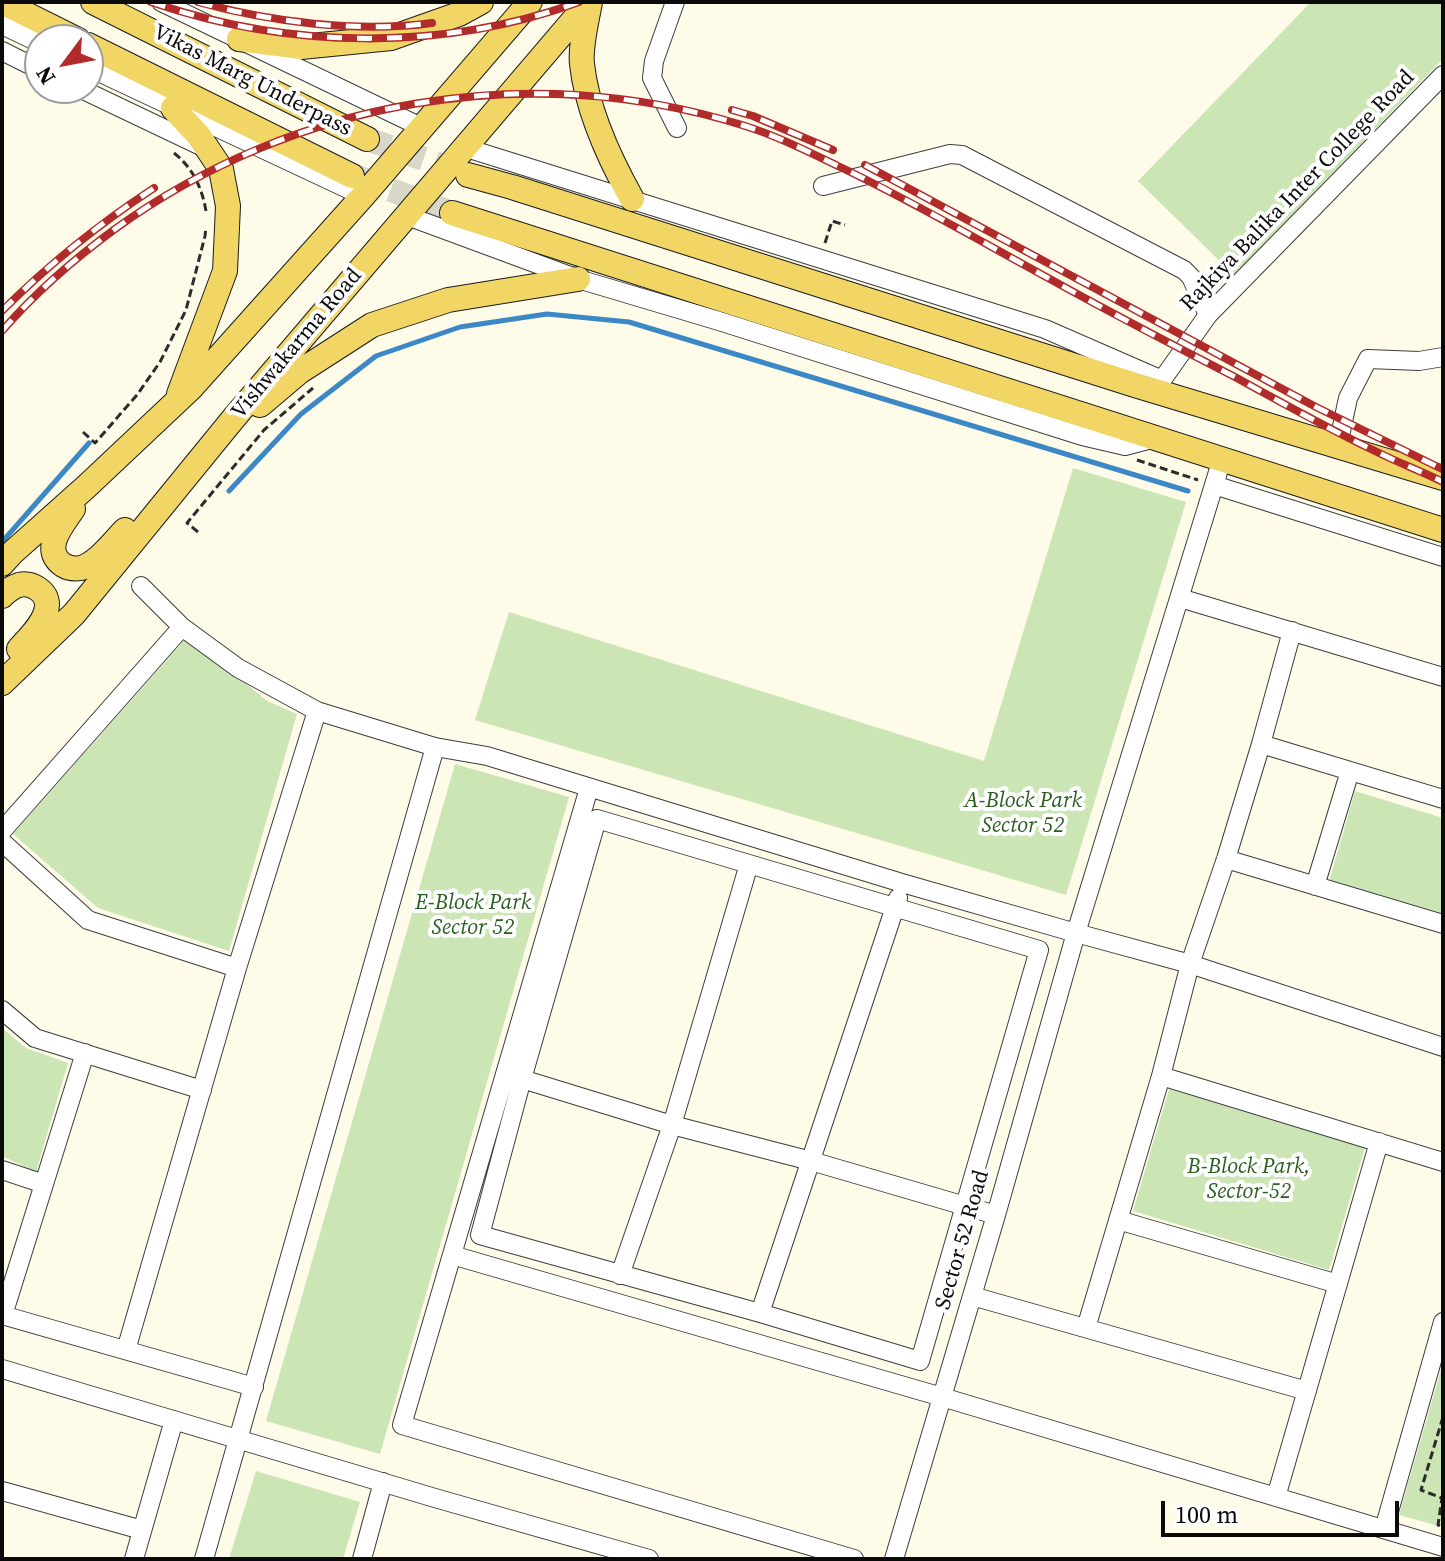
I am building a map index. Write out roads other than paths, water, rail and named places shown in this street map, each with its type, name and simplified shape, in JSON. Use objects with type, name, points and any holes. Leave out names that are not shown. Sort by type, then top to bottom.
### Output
[{"type":"main road","points":[[2,2],[46,24]]},
{"type":"main road","name":"Vikas Marg Underpass","points":[[93,2],[367,139]]},
{"type":"main road","points":[[239,39],[301,47],[391,38],[459,14],[481,2]]},
{"type":"main road","points":[[2,564],[175,403],[358,186],[421,127],[530,2]]},
{"type":"main road","points":[[589,2],[582,62],[594,116],[612,163],[632,199]]},
{"type":"main road","name":"Vishwakarma Road","points":[[2,683],[74,614],[405,215],[589,2]]},
{"type":"main road","name":"Vikas Marg Underpass","points":[[104,53],[358,186]]},
{"type":"main road","points":[[173,108],[189,123],[221,169],[228,206],[225,271],[175,403]]},
{"type":"main road","points":[[468,175],[1341,442],[1443,478]]},
{"type":"main road","points":[[452,213],[1443,530]]},
{"type":"main road","points":[[229,425],[248,415],[299,372],[372,325],[448,300],[578,279]]},
{"type":"main road","points":[[87,486],[54,540],[53,552],[59,562],[68,568],[82,568],[96,559],[143,512],[179,485]]},
{"type":"main road","points":[[2,596],[19,585],[32,585],[45,595],[47,605],[43,618],[2,672]]},
{"type":"street","points":[[161,2],[421,127]]},
{"type":"street","points":[[675,2],[654,61],[652,78],[677,128]]},
{"type":"street","points":[[2,25],[24,35]]},
{"type":"street","points":[[2,51],[24,62]]},
{"type":"street","points":[[104,75],[173,108],[358,186]]},
{"type":"street","name":"Rajkiya Balika Inter College Road","points":[[1162,387],[1208,315],[1443,75]]},
{"type":"street","points":[[97,104],[209,150]]},
{"type":"street","points":[[463,147],[1045,329],[1162,387]]},
{"type":"street","points":[[823,186],[950,154],[962,155],[1184,270],[1191,277],[1208,315]]},
{"type":"street","points":[[405,215],[578,279],[1082,436],[1125,446],[1155,438]]},
{"type":"street","points":[[1443,357],[1419,361],[1368,359],[1348,398],[1341,442],[1443,467]]},
{"type":"street","name":"Sector 52 Road","points":[[894,1559],[1076,933],[1222,459]]},
{"type":"street","points":[[1214,485],[1443,557]]},
{"type":"street","points":[[141,586],[182,627],[238,668],[317,711],[435,747],[487,756],[902,883],[1190,964],[1443,1047]]},
{"type":"street","points":[[1180,598],[1443,677]]},
{"type":"street","points":[[2,831],[182,627]]},
{"type":"street","points":[[1086,1328],[1161,1076],[1190,964],[1226,859],[1292,631]]},
{"type":"street","points":[[126,1350],[237,968],[317,711]]},
{"type":"street","points":[[1261,744],[1443,799]]},
{"type":"street","points":[[204,1559],[435,747]]},
{"type":"street","points":[[1315,886],[1350,771]]},
{"type":"street","points":[[589,788],[402,1425],[854,1559]]},
{"type":"street","points":[[597,819],[749,864],[1039,950],[920,1361],[480,1235],[597,819]]},
{"type":"street","points":[[2,842],[88,920],[237,968]]},
{"type":"street","points":[[1226,859],[1443,924]]},
{"type":"street","points":[[620,1275],[672,1125],[749,864]]},
{"type":"street","points":[[760,1313],[902,883]]},
{"type":"street","points":[[2,1010],[35,1038],[202,1090]]},
{"type":"street","points":[[85,1053],[2,1315],[254,1387]]},
{"type":"street","points":[[1161,1076],[1443,1162]]},
{"type":"street","points":[[522,1079],[672,1125],[811,1161],[996,1215]]},
{"type":"street","points":[[1276,1497],[1379,1142]]},
{"type":"street","points":[[2,1170],[44,1184]]},
{"type":"street","points":[[1118,1220],[1338,1284]]},
{"type":"street","points":[[452,1255],[1443,1547]]},
{"type":"street","points":[[972,1296],[1307,1391]]},
{"type":"street","points":[[1384,1529],[1443,1322]]},
{"type":"street","points":[[2,1369],[649,1559]]},
{"type":"street","points":[[134,1559],[174,1420]]},
{"type":"street","points":[[362,1559],[383,1482]]},
{"type":"street","points":[[2,1491],[142,1530]]},
{"type":"waterway","points":[[229,491],[301,414],[376,356],[460,327],[547,314],[629,322],[1188,491]]},
{"type":"waterway","points":[[2,542],[89,443]]},
{"type":"tunnel","points":[[367,139],[467,174]]},
{"type":"tunnel","points":[[357,177],[452,213]]},
{"type":"railway","points":[[151,2],[203,18],[256,29],[311,36],[365,38],[474,30],[579,2]]},
{"type":"railway","points":[[198,2],[314,24],[374,27],[432,23]]},
{"type":"railway","points":[[2,331],[56,277],[115,229],[185,184],[259,149],[336,122],[416,104],[497,95],[579,95],[661,105],[742,125],[791,144],[865,179],[1323,425],[1443,482]]},
{"type":"railway","points":[[732,110],[833,150]]},
{"type":"railway","points":[[865,165],[1316,407],[1442,469]]},
{"type":"railway","points":[[2,311],[75,245],[154,188]]},
{"type":"park label","name":"A-Block Park Sector 52","points":[[1023,814]]},
{"type":"park label","name":"E-Block Park Sector 52","points":[[473,916]]},
{"type":"park label","name":"B-Block Park, Sector-52","points":[[1249,1180]]}]
